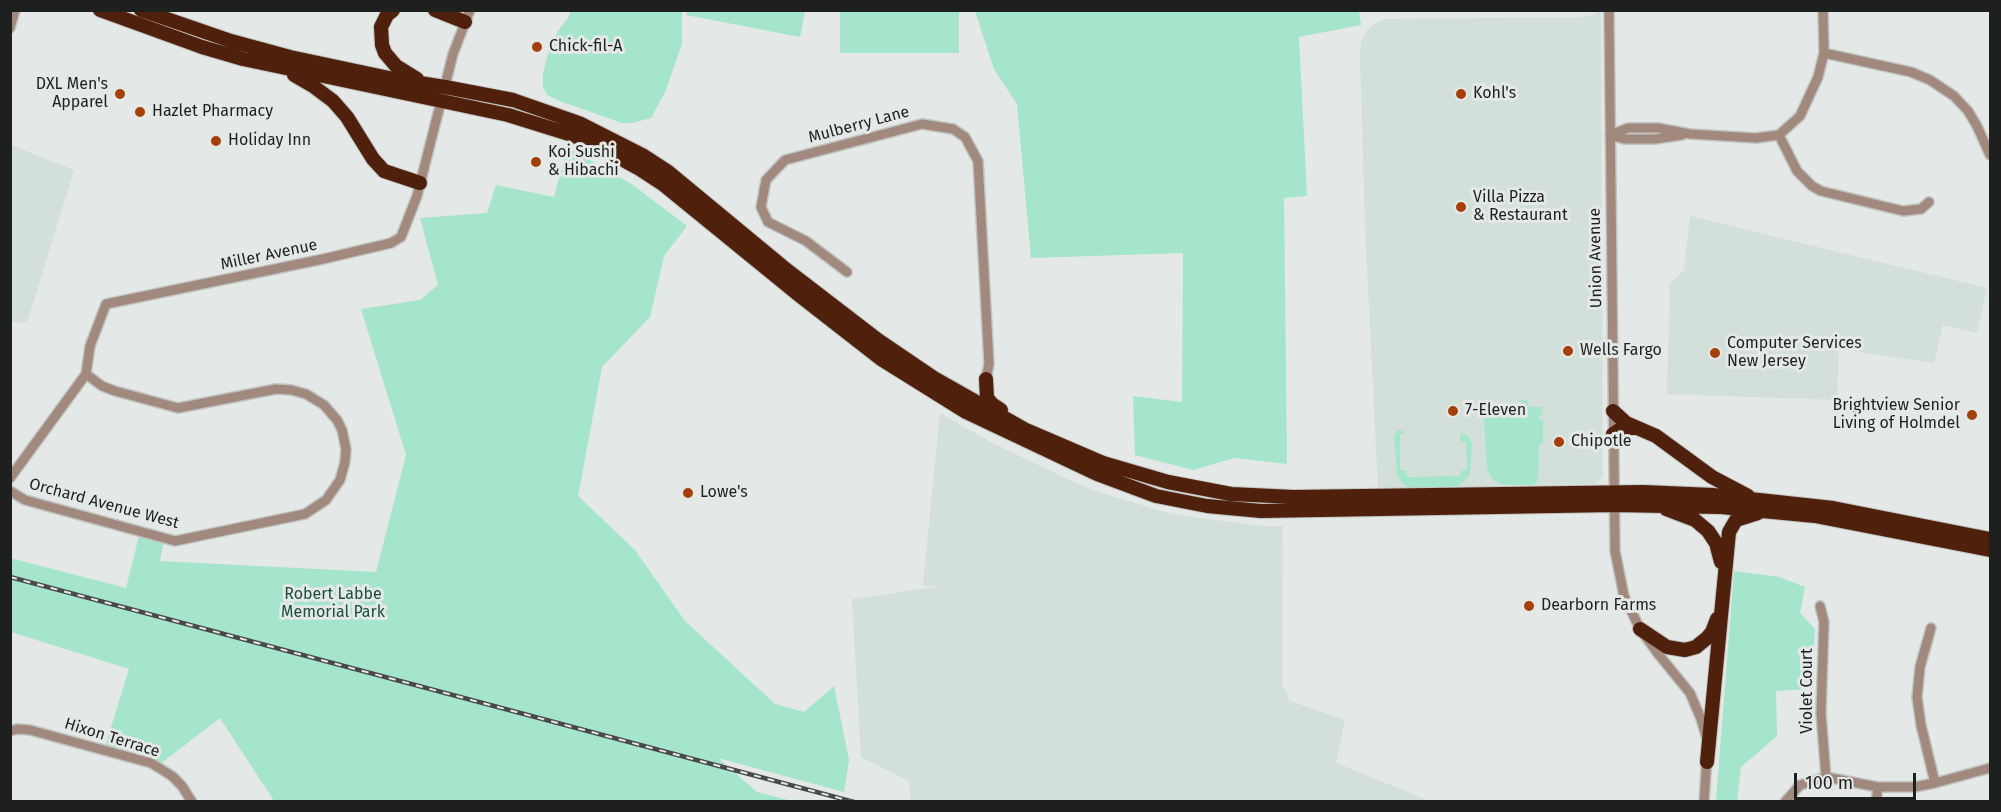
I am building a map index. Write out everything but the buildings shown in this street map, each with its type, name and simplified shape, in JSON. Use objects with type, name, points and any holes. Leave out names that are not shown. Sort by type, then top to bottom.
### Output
[{"type":"highway","points":[[100,10],[202,47],[278,68],[443,93],[513,100],[564,117],[612,138],[677,178],[717,214],[809,287],[934,378],[1026,430],[1102,463],[1168,483],[1232,494],[1293,497],[1613,499],[1656,505],[1721,507],[1844,521],[1990,550]]},
{"type":"highway","points":[[141,10],[231,41],[290,57],[394,80],[430,85]]},
{"type":"highway","points":[[393,10],[387,15],[381,27],[380,37],[385,53],[402,71],[443,93],[559,131],[592,143],[617,156],[664,185],[799,296],[881,359],[966,412],[1034,445],[1125,485],[1156,496],[1261,511],[1613,499],[1683,494],[1836,509],[1990,539]]},
{"type":"highway","points":[[435,10],[467,16]]},
{"type":"highway","points":[[278,68],[313,86],[333,101],[347,117],[373,159],[384,171],[420,183]]},
{"type":"highway","points":[[934,378],[972,388],[981,385],[986,379]]},
{"type":"highway","points":[[986,379],[987,398],[1026,430]]},
{"type":"highway","points":[[1613,411],[1626,423],[1656,436],[1712,477],[1755,500]]},
{"type":"highway","points":[[1613,434],[1622,428],[1636,428]]},
{"type":"highway","points":[[1656,505],[1695,520],[1708,531],[1719,551],[1724,579]]},
{"type":"highway","points":[[1707,762],[1727,543],[1731,527],[1739,518],[1767,511]]},
{"type":"highway","points":[[1640,629],[1667,648],[1685,650],[1696,647],[1712,632],[1723,603]]},
{"type":"street","points":[[10,28],[15,10]]},
{"type":"street","name":"Union Avenue","points":[[1609,10],[1613,499]]},
{"type":"street","points":[[1610,135],[1628,128],[1658,128],[1690,134],[1756,138],[1779,135],[1793,123],[1805,106],[1818,77],[1824,53],[1823,10]]},
{"type":"street","name":"Miller Avenue","points":[[10,478],[86,374],[90,346],[103,310],[108,303],[324,259],[396,241],[404,232],[420,183],[453,54],[467,16]]},
{"type":"street","points":[[1824,53],[1911,72],[1930,80],[1946,90],[1968,111],[1990,155]]},
{"type":"street","name":"Mulberry Lane","points":[[847,272],[806,240],[768,222],[761,207],[766,180],[785,160],[922,124],[953,129],[965,137],[978,161],[989,364],[986,379]]},
{"type":"street","points":[[1779,135],[1797,171],[1812,186],[1821,191],[1903,211],[1921,209],[1929,202]]},
{"type":"street","name":"Orchard Avenue West","points":[[10,492],[25,500],[176,541],[298,516],[316,508],[326,500],[340,480],[346,449],[342,430],[332,414],[319,401],[298,391],[276,389],[178,408],[108,388],[86,374]]},
{"type":"street","points":[[1613,499],[1615,550],[1624,596],[1640,629],[1690,693],[1701,719],[1707,739],[1704,801]]},
{"type":"street","name":"Violet Court","points":[[1820,606],[1824,622],[1821,713],[1826,777]]},
{"type":"street","points":[[1931,628],[1920,667],[1917,697],[1921,725],[1935,783]]},
{"type":"street","name":"Hixon Terrace","points":[[10,731],[30,730],[151,763],[172,776],[192,801]]},
{"type":"street","points":[[1785,801],[1800,785],[1826,777],[1878,787],[1914,787],[1990,768]]},
{"type":"street","points":[[1876,801],[1878,787]]},
{"type":"shaded area","points":[[1601,11],[1603,473],[1601,479],[1595,484],[1378,488],[1365,225],[1361,42],[1366,32],[1374,24],[1385,19],[1584,17]]},
{"type":"shaded area","points":[[11,145],[74,170],[27,323],[11,322]]},
{"type":"shaded area","points":[[1690,216],[1987,288],[1977,333],[1943,325],[1934,363],[1839,349],[1837,400],[1667,394],[1670,284],[1684,270]]},
{"type":"shaded area","points":[[940,413],[992,443],[1089,489],[1171,514],[1262,526],[1283,526],[1282,685],[1290,701],[1345,720],[1336,763],[1430,801],[911,801],[909,781],[861,757],[852,599],[942,586],[923,586]]},
{"type":"green space","points":[[687,10],[805,11],[800,37],[686,15]]},
{"type":"green space","points":[[571,11],[682,11],[682,44],[665,92],[651,118],[622,123],[547,95],[543,87],[543,74],[547,57],[558,31]]},
{"type":"green space","points":[[840,11],[959,11],[959,53],[840,53]]},
{"type":"green space","points":[[975,11],[1359,11],[1361,25],[1299,37],[1307,196],[1284,198],[1287,464],[1234,458],[1193,470],[1135,455],[1133,396],[1182,402],[1183,253],[1031,258],[1017,104],[994,69]]},
{"type":"green space","name":"Robert Labbe Memorial Park","points":[[567,147],[633,185],[687,226],[664,256],[650,317],[602,367],[578,496],[635,550],[685,621],[775,704],[804,712],[834,686],[849,760],[844,792],[718,758],[757,792],[792,801],[274,801],[220,718],[155,768],[104,750],[129,669],[11,632],[10,558],[126,588],[140,532],[164,539],[160,561],[376,572],[406,455],[361,309],[420,300],[438,285],[420,218],[487,213],[496,185],[554,197]]},
{"type":"green space","points":[[1521,400],[1527,400],[1529,407],[1542,407],[1542,415],[1539,415],[1540,420],[1543,420],[1543,444],[1539,445],[1538,481],[1534,485],[1504,485],[1493,480],[1487,469],[1483,406],[1520,406]]},
{"type":"green space","points":[[1398,430],[1406,432],[1400,434],[1400,470],[1406,471],[1407,477],[1460,476],[1461,471],[1467,470],[1466,442],[1460,441],[1461,432],[1469,437],[1472,444],[1470,475],[1459,486],[1410,488],[1406,486],[1397,474],[1394,436]]},
{"type":"green space","points":[[1734,571],[1779,577],[1805,587],[1800,613],[1815,629],[1811,689],[1776,691],[1777,736],[1741,767],[1737,801],[1716,801]]},
{"type":"railway","points":[[10,577],[854,802]]},
{"type":"place","name":"Chick-fil-A","points":[[537,47]]},
{"type":"place","name":"DXL Men's Apparel","points":[[120,94]]},
{"type":"place","name":"Kohl's","points":[[1461,94]]},
{"type":"place","name":"Hazlet Pharmacy","points":[[140,112]]},
{"type":"place","name":"Holiday Inn","points":[[216,141]]},
{"type":"place","name":"Koi Sushi & Hibachi","points":[[536,162]]},
{"type":"place","name":"Villa Pizza & Restaurant","points":[[1461,207]]},
{"type":"place","name":"Wells Fargo","points":[[1568,351]]},
{"type":"place","name":"Computer Services New Jersey","points":[[1715,353]]},
{"type":"place","name":"7-Eleven","points":[[1453,411]]},
{"type":"place","name":"Brightview Senior Living of Holmdel","points":[[1972,415]]},
{"type":"place","name":"Chipotle","points":[[1559,442]]},
{"type":"place","name":"Lowe's","points":[[688,493]]},
{"type":"place","name":"Dearborn Farms","points":[[1529,606]]}]
